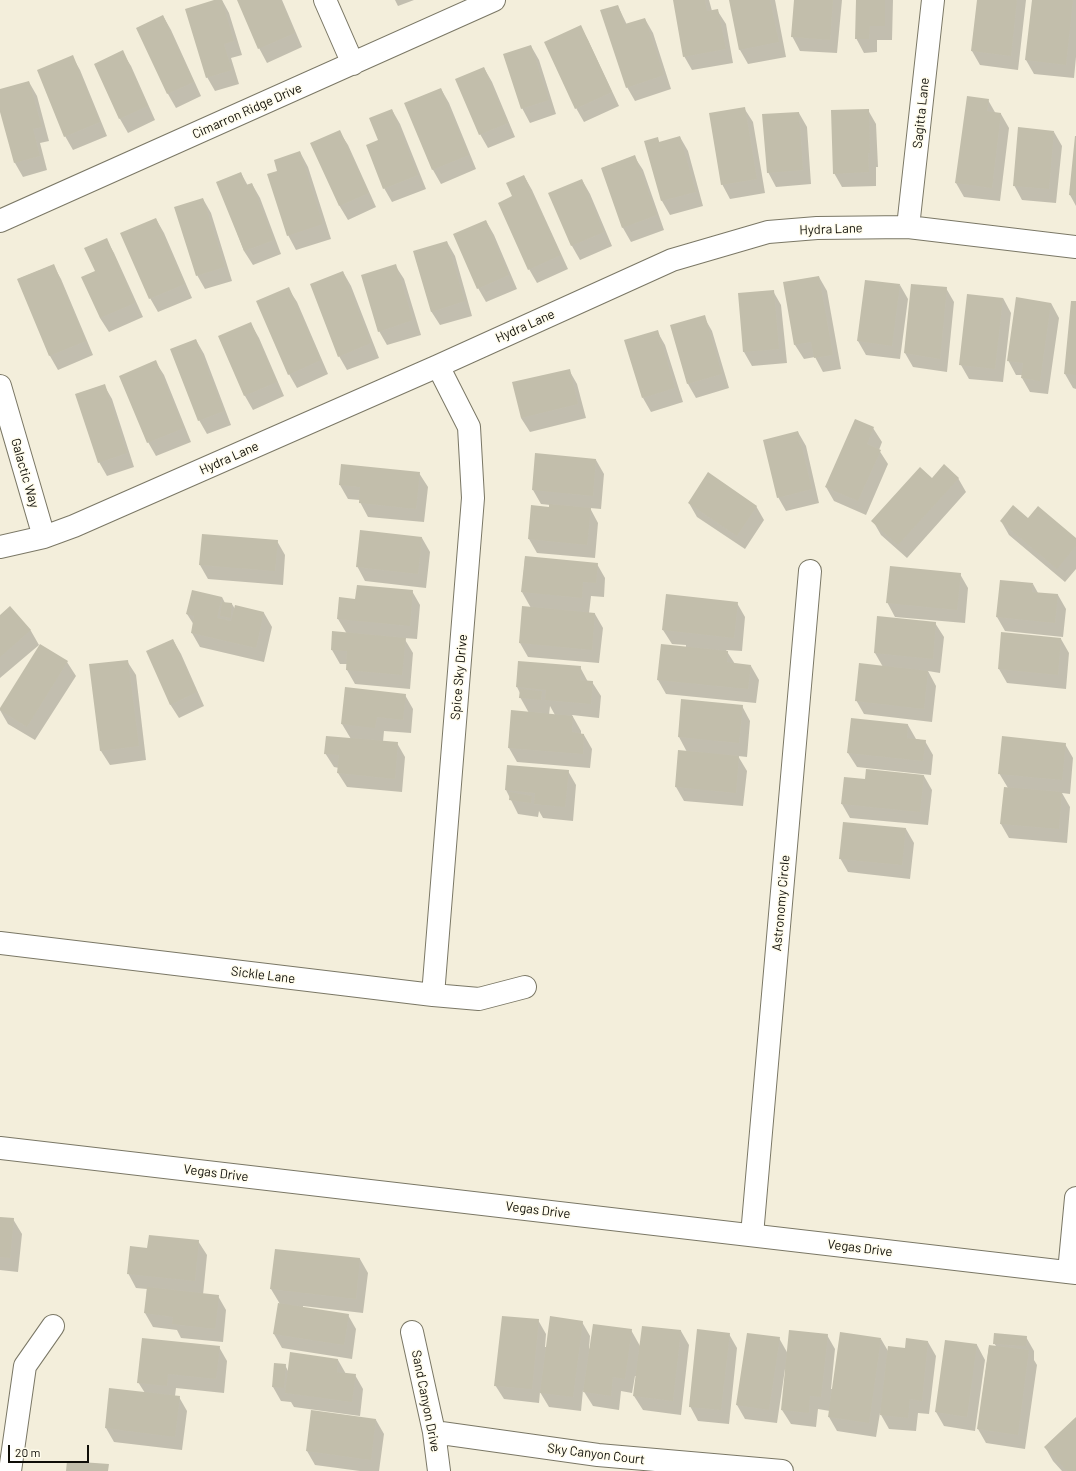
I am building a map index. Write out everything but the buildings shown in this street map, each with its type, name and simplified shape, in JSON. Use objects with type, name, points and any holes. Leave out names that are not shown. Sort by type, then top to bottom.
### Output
[{"type":"street","points":[[325,0],[354,64]]},
{"type":"street","name":"Cimarron Ridge Drive","points":[[0,221],[354,64],[494,0]]},
{"type":"street","name":"Sagitta Lane","points":[[908,227],[933,0]]},
{"type":"street","name":"Hydra Lane","points":[[0,548],[44,537],[74,526],[438,366],[679,257],[768,232],[817,228],[908,227],[1076,247]]},
{"type":"street","name":"Spice Sky Drive","points":[[433,995],[473,498],[469,427],[438,366]]},
{"type":"street","name":"Galactic Way","points":[[0,386],[44,537]]},
{"type":"street","name":"Astronomy Circle","points":[[752,1235],[810,571]]},
{"type":"street","name":"Sickle Lane","points":[[0,943],[433,995],[479,999],[525,987]]},
{"type":"street","name":"Vegas Drive","points":[[0,1148],[1072,1272]]},
{"type":"street","points":[[1072,1272],[1076,1198]]},
{"type":"street","points":[[10,1471],[25,1366],[53,1326]]},
{"type":"street","name":"Sand Canyon Drive","points":[[412,1332],[434,1432],[439,1471]]},
{"type":"street","name":"Sky Canyon Court","points":[[434,1432],[598,1456],[782,1471]]}]
